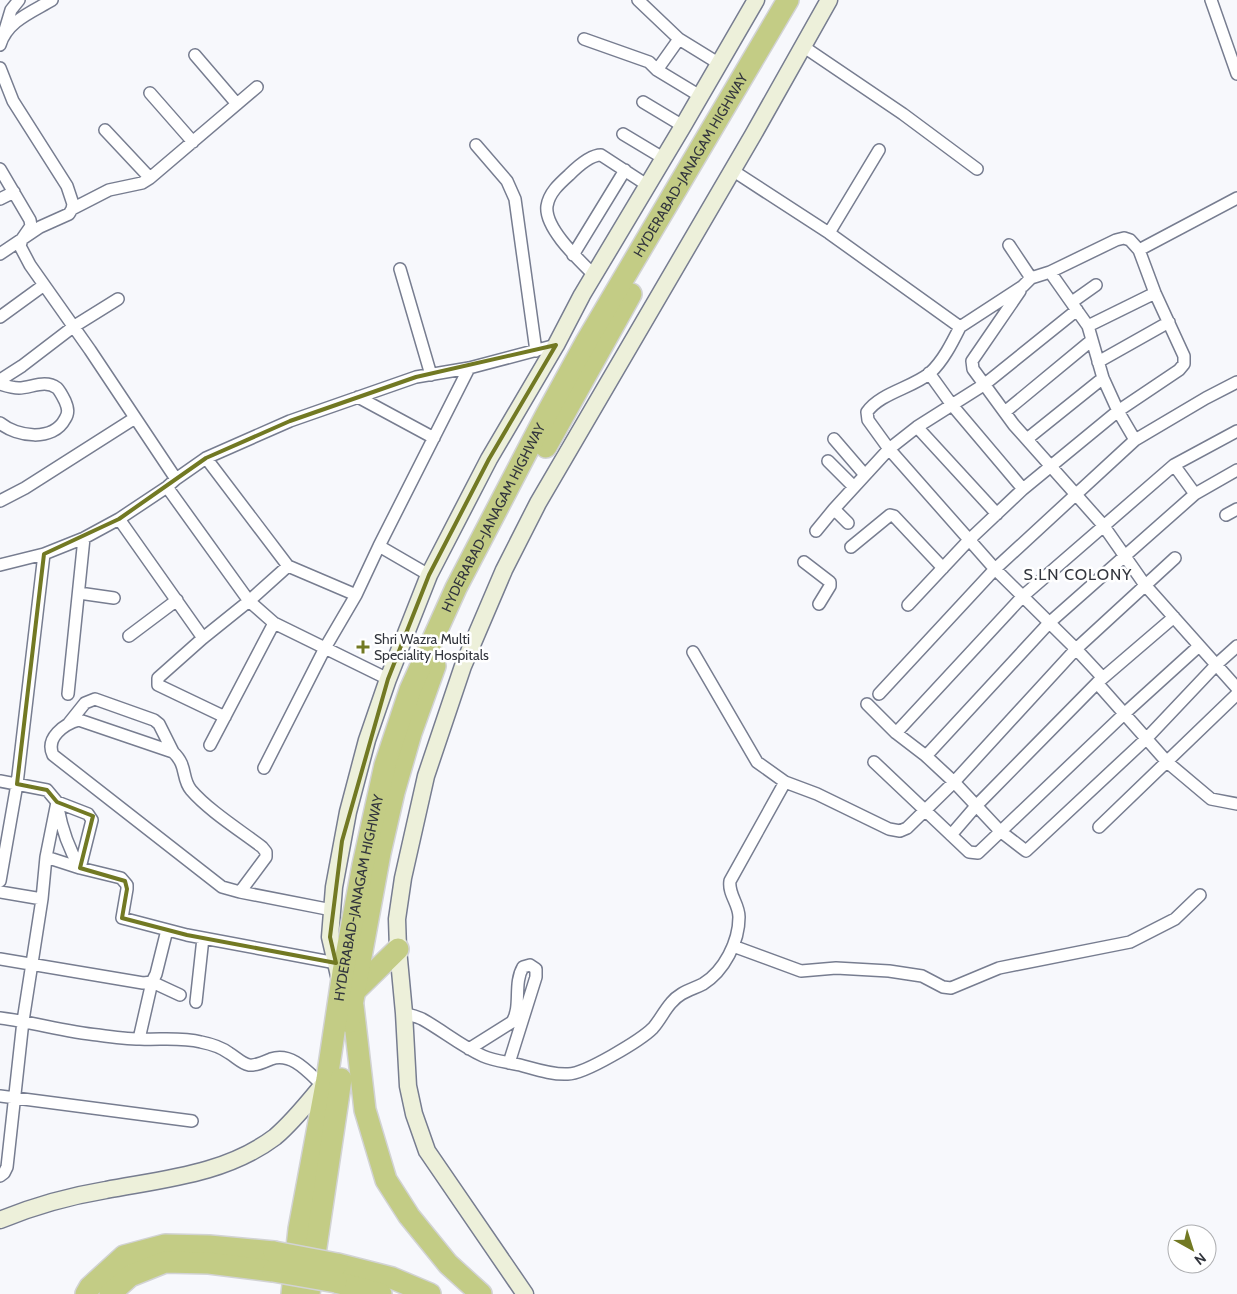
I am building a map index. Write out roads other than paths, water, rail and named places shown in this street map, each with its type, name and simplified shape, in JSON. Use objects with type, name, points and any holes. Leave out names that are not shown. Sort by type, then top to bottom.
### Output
[{"type":"highway","name":"HYDERABAD-JANAGAM HIGHWAY","points":[[309,1294],[350,992],[363,865],[385,765],[410,690],[456,588],[586,342],[788,0]]},
{"type":"highway","name":"HYDERABAD-JANAGAM HIGHWAY","points":[[292,1294],[299,1229],[325,1082],[350,992],[394,792],[411,733],[435,666],[464,601],[531,473],[733,115],[802,0]]},
{"type":"highway","points":[[398,949],[350,992],[365,1110],[386,1180],[409,1216],[448,1264],[481,1294]]},
{"type":"highway","points":[[86,1294],[90,1287],[124,1256],[164,1245],[209,1246],[336,1273],[392,1278],[430,1294]]},
{"type":"highway","points":[[110,1294],[130,1276],[165,1262],[274,1261]]},
{"type":"highway","points":[[336,1273],[381,1294]]},
{"type":"street","points":[[1,40],[11,10],[18,0]]},
{"type":"street","points":[[1,40],[9,26],[52,0]]},
{"type":"street","points":[[638,0],[679,39],[718,62]]},
{"type":"street","points":[[350,992],[336,963],[330,937],[334,888],[348,812],[368,740],[388,679],[429,575],[488,459],[556,345],[582,295],[683,126],[718,62],[756,0]]},
{"type":"street","points":[[525,1294],[427,1151],[414,1114],[408,1086],[398,949],[397,919],[402,878],[426,776],[463,666],[500,579],[538,503],[804,47],[829,0]]},
{"type":"street","points":[[1209,2],[1237,74]]},
{"type":"street","points":[[584,39],[648,62],[657,70],[700,96]]},
{"type":"street","points":[[657,70],[679,39]]},
{"type":"street","points":[[804,47],[903,114],[977,169]]},
{"type":"street","points":[[195,55],[237,104]]},
{"type":"street","points":[[0,254],[40,227],[69,214],[73,204],[67,186],[13,101],[1,73]]},
{"type":"street","points":[[72,209],[109,190],[142,183],[150,178],[257,86]]},
{"type":"street","points":[[150,93],[193,142]]},
{"type":"street","points":[[643,102],[683,126]]},
{"type":"street","points":[[105,130],[150,178]]},
{"type":"street","points":[[623,134],[663,158]]},
{"type":"street","points":[[476,145],[507,181],[515,199],[536,350]]},
{"type":"street","points":[[829,233],[878,150]]},
{"type":"street","points":[[594,276],[559,238],[547,214],[549,198],[556,186],[596,155],[601,155],[647,185]]},
{"type":"street","points":[[0,169],[32,226],[22,239],[20,246],[30,265],[176,479]]},
{"type":"street","points":[[573,255],[625,170]]},
{"type":"street","points":[[732,170],[829,233],[960,327]]},
{"type":"street","points":[[0,199],[14,192]]},
{"type":"street","points":[[1139,250],[1237,198]]},
{"type":"street","points":[[908,605],[969,540],[1023,489],[1118,411],[1179,370],[1184,364],[1184,356],[1155,293],[1139,250],[1130,240],[1124,238],[1116,240],[1027,282],[960,327],[945,354],[929,373],[911,385],[878,402],[867,412],[868,420],[889,449],[969,540],[995,569],[1076,649],[1124,714],[1167,762],[1210,799],[1237,804]]},
{"type":"street","points":[[1009,245],[1027,282]]},
{"type":"street","points":[[400,269],[431,375]]},
{"type":"street","points":[[1050,272],[1088,326],[1103,378],[1118,411],[1135,440]]},
{"type":"street","points":[[1027,282],[972,362],[973,369],[1027,439],[1075,496],[1103,525],[1144,585],[1237,688]]},
{"type":"street","points":[[0,317],[44,285]]},
{"type":"street","points":[[816,532],[834,509],[889,449],[917,428],[985,384],[1075,306],[1096,285]]},
{"type":"street","points":[[1088,326],[1155,293]]},
{"type":"street","points":[[2,428],[26,434],[52,432],[61,427],[67,415],[68,407],[57,388],[47,384],[36,384],[21,388],[9,387],[0,382],[73,327],[118,298]]},
{"type":"street","points":[[1098,362],[1169,322]]},
{"type":"street","points":[[1006,411],[1092,340]]},
{"type":"street","points":[[0,565],[44,554],[84,538],[119,519],[206,458],[290,421],[416,377],[469,368],[556,345]]},
{"type":"street","points":[[264,768],[325,648],[356,595],[379,546],[392,524],[413,477],[469,368]]},
{"type":"street","points":[[929,373],[952,405],[1023,489]]},
{"type":"street","points":[[1027,439],[1103,378]]},
{"type":"street","points":[[879,694],[995,569],[1135,440],[1237,382]]},
{"type":"street","points":[[358,397],[434,438]]},
{"type":"street","points":[[0,501],[25,488],[135,418]]},
{"type":"street","points":[[917,428],[998,514]]},
{"type":"street","points":[[896,733],[1022,596],[1174,465],[1237,431]]},
{"type":"street","points":[[834,439],[865,475]]},
{"type":"street","points":[[206,458],[288,566],[356,595]]},
{"type":"street","points":[[828,461],[854,487]]},
{"type":"street","points":[[1174,465],[1195,494]]},
{"type":"street","points":[[926,756],[1049,622],[1195,494],[1237,470]]},
{"type":"street","points":[[167,487],[250,602],[274,623],[388,679]]},
{"type":"street","points":[[834,509],[848,523]]},
{"type":"street","points":[[851,547],[890,515],[894,516],[943,568]]},
{"type":"street","points":[[119,519],[203,638]]},
{"type":"street","points":[[68,694],[84,538]]},
{"type":"street","points":[[379,546],[429,575]]},
{"type":"street","points":[[0,881],[5,829],[17,784],[44,554]]},
{"type":"street","points":[[693,652],[757,762],[785,782],[817,794],[896,831],[907,828],[925,811],[1076,649],[1175,558]]},
{"type":"street","points":[[804,562],[830,582],[830,586],[819,604]]},
{"type":"street","points":[[225,717],[158,685],[158,678],[203,638],[250,602],[288,566]]},
{"type":"street","points":[[79,592],[114,598]]},
{"type":"street","points":[[129,636],[177,600]]},
{"type":"street","points":[[951,835],[976,806],[1100,681],[1174,617]]},
{"type":"street","points":[[210,744],[274,623]]},
{"type":"street","points":[[874,762],[969,852],[980,852],[1124,714],[1199,646]]},
{"type":"street","points":[[868,704],[896,733],[926,756],[954,782],[1000,831],[1024,850],[1029,849],[1146,739],[1217,664],[1237,646]]},
{"type":"street","points":[[1099,827],[1237,694]]},
{"type":"street","points":[[240,892],[266,857],[266,852],[262,847],[200,799],[189,788],[184,766],[173,752],[159,724],[154,720],[95,699],[85,703],[69,723],[58,731],[52,740],[50,748],[53,755],[222,887],[240,892],[332,910]]},
{"type":"street","points":[[69,723],[78,720],[173,752]]},
{"type":"street","points":[[0,781],[47,790],[56,802],[63,831],[80,868]]},
{"type":"street","points":[[404,1013],[420,1018],[484,1057],[569,1075],[596,1064],[643,1037],[654,1028],[671,1003],[679,995],[715,976],[725,962],[736,937],[739,916],[735,899],[729,888],[730,881],[785,782]]},
{"type":"street","points":[[0,1176],[7,1167],[23,1021],[42,899],[46,856],[56,802]]},
{"type":"street","points":[[56,802],[88,814],[92,820],[80,868]]},
{"type":"street","points":[[46,856],[80,868],[121,878],[127,889],[122,918],[203,938],[336,963]]},
{"type":"street","points":[[0,892],[42,899]]},
{"type":"street","points":[[732,946],[801,971],[836,968],[889,971],[922,976],[943,987],[951,988],[999,968],[1130,942],[1175,919],[1200,895]]},
{"type":"street","points":[[139,1039],[152,982],[156,974],[167,930]]},
{"type":"street","points":[[196,1002],[203,938]]},
{"type":"street","points":[[0,958],[143,983],[152,982],[180,996]]},
{"type":"street","points":[[470,1048],[512,1022],[516,1016],[518,974],[523,967],[530,966],[536,969],[536,977],[509,1063]]},
{"type":"street","points":[[0,1018],[94,1035],[139,1039],[187,1039],[203,1042],[218,1047],[242,1063],[249,1065],[273,1058],[283,1058],[297,1063],[325,1082],[305,1106],[275,1136],[244,1156],[199,1173],[65,1198],[0,1220]]},
{"type":"street","points":[[0,1096],[192,1121]]},
{"type":"place","name":"Shri Wazra Multi Speciality Hospitals","points":[[363,647]]},
{"type":"district","name":"S.LN COLONY","points":[[1078,574]]}]
